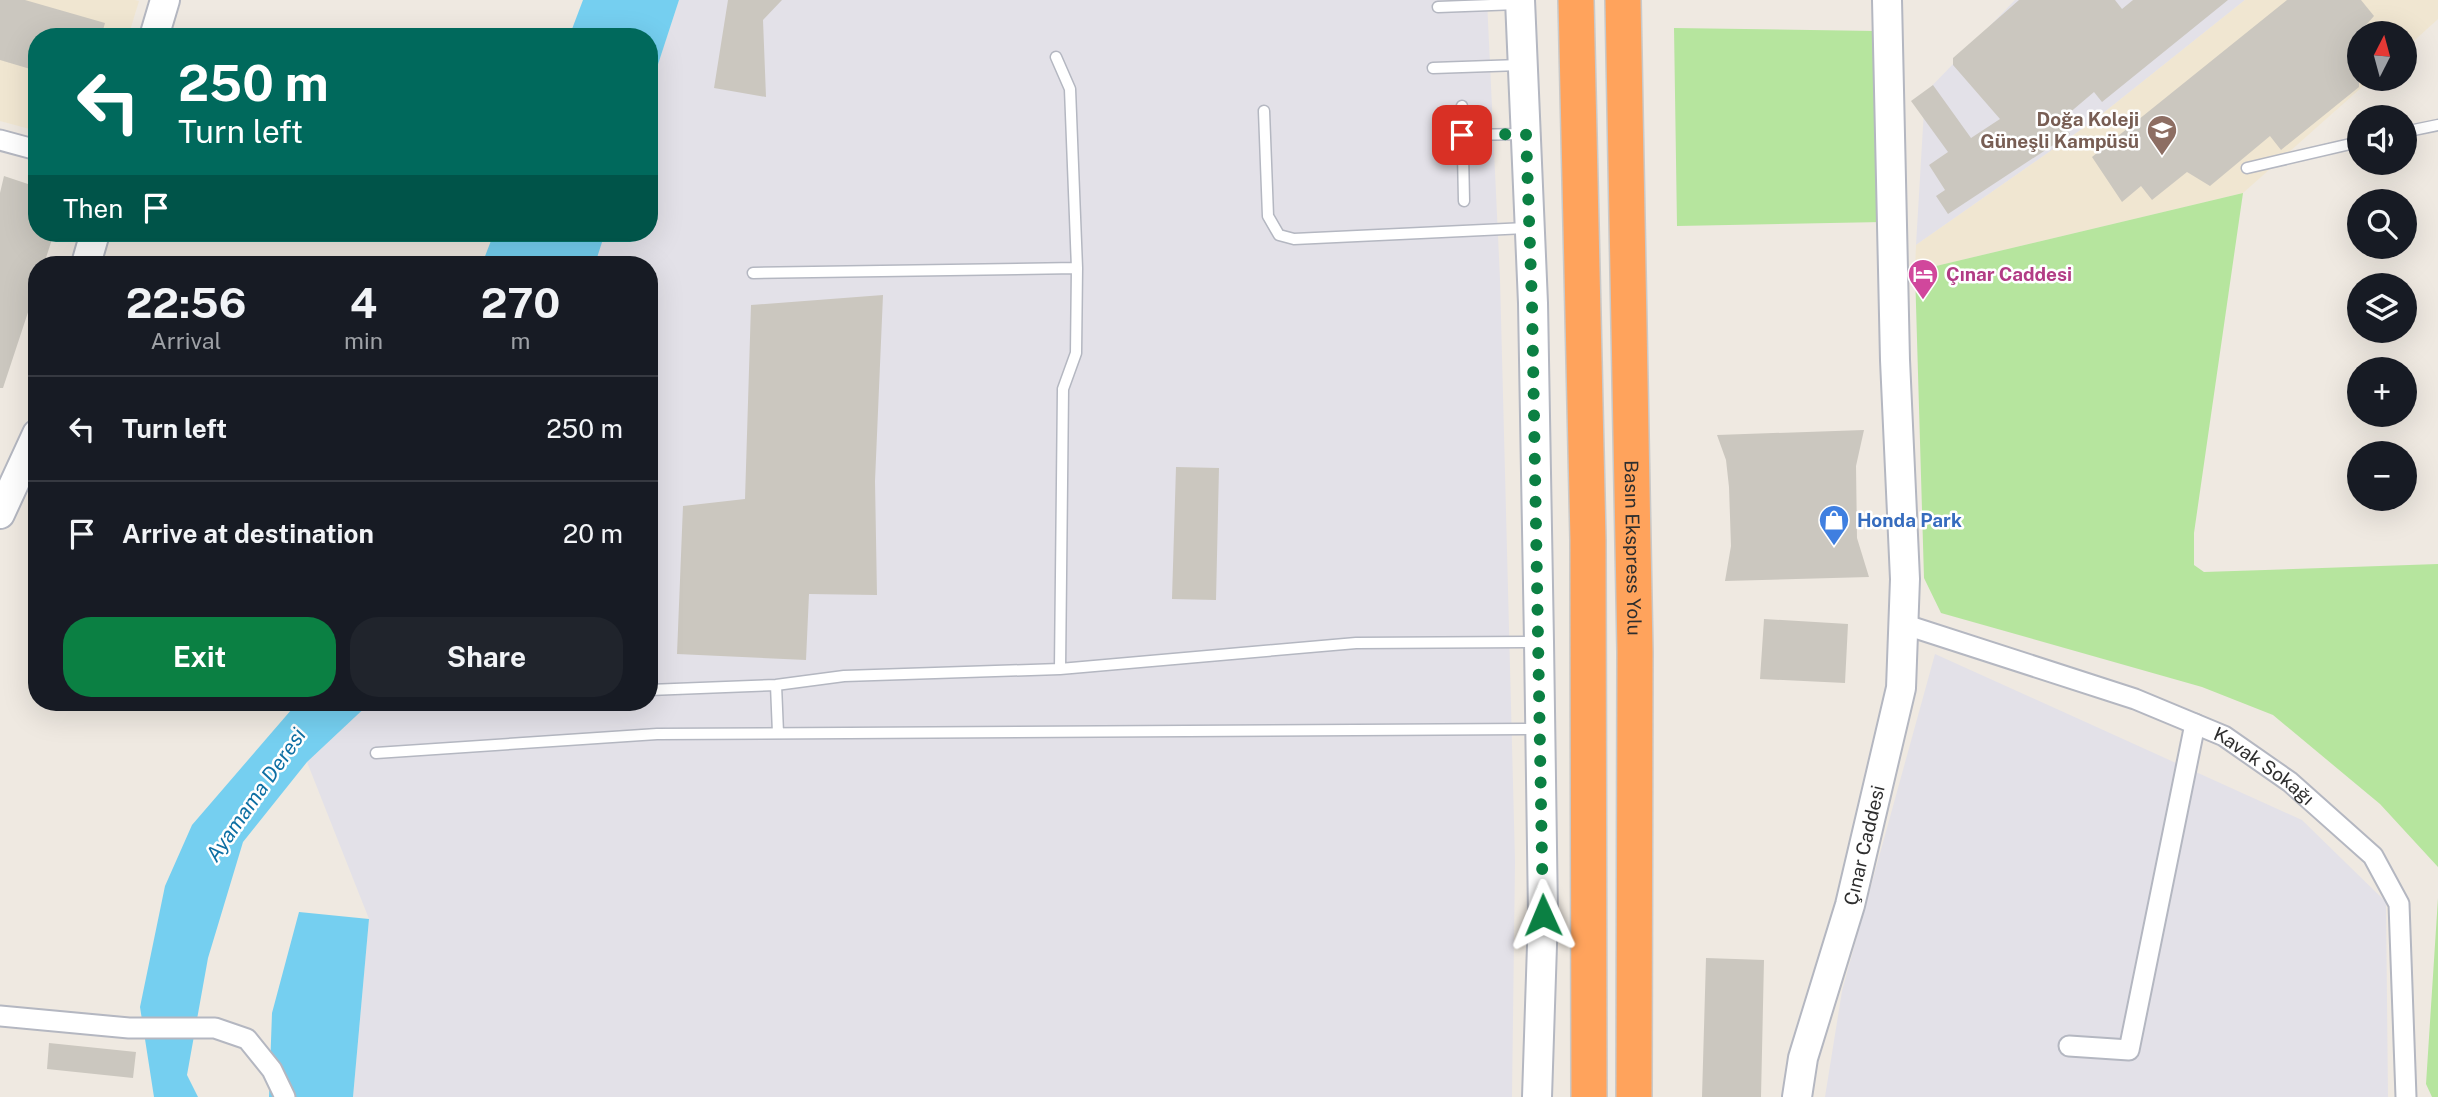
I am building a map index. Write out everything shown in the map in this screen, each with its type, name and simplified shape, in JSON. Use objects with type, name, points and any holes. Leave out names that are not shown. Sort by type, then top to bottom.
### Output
[{"type":"highway","points":[[1576,0],[1588,554],[1589,1097]]},
{"type":"highway","name":"Basın Ekspress Yolu","points":[[1623,0],[1635,652],[1634,1097]]},
{"type":"highway","points":[[1623,37],[1634,0]]},
{"type":"main road","points":[[157,28],[165,0]]},
{"type":"main road","name":"Çınar Caddesi","points":[[1797,1097],[1803,1058],[1850,905],[1901,688],[1903,624],[1887,0]]},
{"type":"main road","points":[[1520,2],[1530,228],[1539,642],[1538,729],[1543,915],[1537,1097]]},
{"type":"main road","points":[[0,514],[28,453]]},
{"type":"street","points":[[0,141],[28,148]]},
{"type":"street","name":"Kavak Sokağı","points":[[1903,624],[2135,699],[2224,736],[2290,782],[2373,856],[2399,904],[2406,1097]]},
{"type":"street","points":[[2069,1046],[2129,1050],[2195,724]]},
{"type":"street","points":[[0,1016],[129,1028],[215,1028],[247,1040],[272,1070],[285,1097]]},
{"type":"lane","points":[[1438,7],[1520,2]]},
{"type":"lane","points":[[1056,57],[1070,89],[1077,268],[1076,354],[1063,388],[1060,669]]},
{"type":"lane","points":[[1433,68],[1523,65]]},
{"type":"lane","points":[[1462,106],[1464,201]]},
{"type":"lane","points":[[1264,111],[1268,216],[1279,235],[1294,239],[1530,228]]},
{"type":"lane","points":[[2417,129],[2438,125]]},
{"type":"lane","points":[[1462,135],[1526,134]]},
{"type":"lane","points":[[2247,168],[2347,145]]},
{"type":"lane","points":[[753,273],[1077,268]]},
{"type":"lane","points":[[658,690],[776,685],[844,676],[1060,669],[1356,643],[1539,642]]},
{"type":"lane","points":[[776,685],[778,733]]},
{"type":"lane","points":[[376,753],[657,734],[1538,729]]},
{"type":"shaded area","points":[[0,0],[139,1],[131,28],[28,28],[28,129],[0,121]]},
{"type":"shaded area","points":[[679,0],[1487,0],[1500,279],[1515,861],[1512,1097],[353,1097],[369,919],[307,762],[361,711],[658,711],[658,256],[598,256],[602,242],[658,242],[658,64]]},
{"type":"shaded area","points":[[2015,0],[2245,0],[2092,122],[1916,245],[1925,93]]},
{"type":"shaded area","name":"Doğa Koleji Güneşli Kampüsü","points":[[2245,0],[2438,0],[2438,19],[2417,38],[2417,21],[2347,21],[2347,91],[2358,91],[2243,193],[1915,271],[1916,245],[2092,122]]},
{"type":"shaded area","points":[[1935,654],[2302,820],[2386,902],[2388,1097],[1825,1097],[1842,991]]},
{"type":"green space","points":[[1674,28],[1876,31],[1883,222],[1677,226]]},
{"type":"green space","points":[[2243,193],[2194,533],[2194,565],[2204,572],[2438,564],[2438,867],[2380,804],[2273,715],[2202,687],[1941,613],[1924,578],[1915,271]]},
{"type":"green space","points":[[2438,898],[2438,1097],[2432,1097],[2426,1084]]},
{"type":"water","points":[[583,0],[679,0],[658,64],[658,28],[572,28]]},
{"type":"water","points":[[491,242],[602,242],[598,256],[485,256]]},
{"type":"water","name":"Ayamama Deresi","points":[[290,711],[361,711],[307,762],[243,842],[208,958],[187,1075],[198,1097],[154,1097],[140,1007],[165,886],[192,825]]},
{"type":"water","points":[[299,912],[369,919],[353,1097],[269,1097],[272,1013]]},
{"type":"building","points":[[0,0],[25,0],[105,23],[104,28],[28,28],[28,68],[0,60]]},
{"type":"building","points":[[728,0],[782,0],[763,20],[766,97],[714,88]]},
{"type":"building","points":[[2019,0],[2115,0],[2122,9],[2133,0],[2228,0],[2102,102],[2094,92],[2061,120],[2070,134],[1948,214],[1936,196],[1945,190],[1929,165],[1948,152],[1911,101],[1933,85],[1971,138],[2000,119],[1953,65],[1953,58]]},
{"type":"building","points":[[2287,0],[2361,0],[2374,16],[2370,21],[2347,21],[2347,91],[2354,91],[2281,150],[2270,136],[2210,186],[2187,172],[2152,200],[2141,186],[2122,202],[2092,157]]},
{"type":"building","points":[[4,176],[28,184],[28,242],[51,242],[47,256],[28,256],[28,312],[3,388],[0,388],[0,193]]},
{"type":"building","points":[[883,295],[875,481],[877,595],[809,594],[806,660],[677,654],[683,506],[745,499],[751,305]]},
{"type":"building","points":[[1864,430],[1856,466],[1857,538],[1869,577],[1725,581],[1731,546],[1729,487],[1726,460],[1717,435]]},
{"type":"building","points":[[1176,467],[1219,468],[1216,600],[1172,599]]},
{"type":"building","points":[[1764,619],[1848,624],[1845,683],[1760,679]]},
{"type":"building","points":[[1706,958],[1764,960],[1761,1097],[1702,1097]]},
{"type":"building","points":[[49,1043],[136,1052],[133,1078],[47,1069]]},
{"type":"place","name":"Doğa Koleji Güneşli Kampüsü","points":[[2162,157]]},
{"type":"place","name":"Çınar Caddesi","points":[[1923,301]]},
{"type":"place","name":"Honda Park","points":[[1834,547]]},
{"type":"route","points":[[1462,135],[1526,134],[1532,303],[1543,915]]}]
